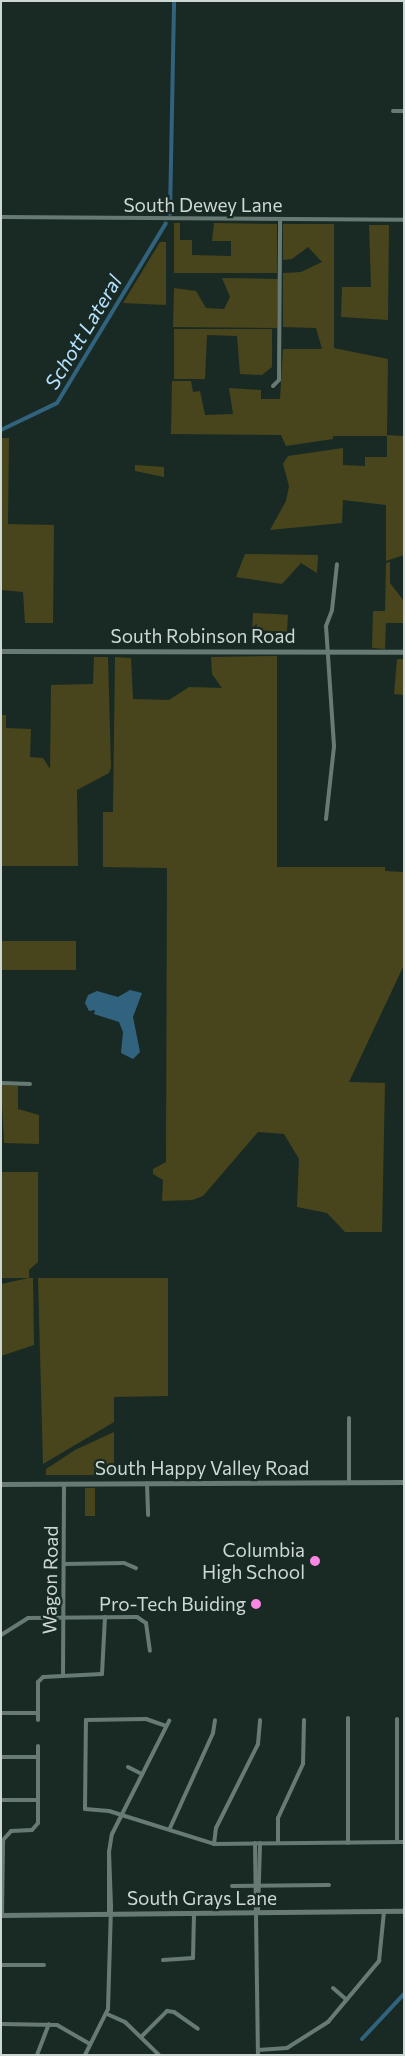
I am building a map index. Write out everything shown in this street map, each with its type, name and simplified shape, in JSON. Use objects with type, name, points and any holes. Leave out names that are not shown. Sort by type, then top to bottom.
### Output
[{"type":"street","points":[[393,111],[404,111]]},
{"type":"street","name":"South Dewey Lane","points":[[1,217],[404,220]]},
{"type":"street","points":[[273,386],[279,380],[280,219]]},
{"type":"street","points":[[326,819],[334,746],[326,626],[332,610],[337,564]]},
{"type":"street","name":"South Robinson Road","points":[[1,651],[404,652]]},
{"type":"street","points":[[1,1082],[30,1084]]},
{"type":"street","points":[[349,1418],[349,1482]]},
{"type":"street","name":"South Happy Valley Road","points":[[1,1484],[404,1482]]},
{"type":"street","points":[[148,1483],[148,1515]]},
{"type":"street","name":"Wagon Road","points":[[62,1676],[64,1484]]},
{"type":"street","points":[[64,1564],[124,1563],[136,1568]]},
{"type":"street","points":[[38,1720],[40,1679],[102,1674],[105,1617]]},
{"type":"street","points":[[1,1635],[24,1619],[105,1617],[144,1620],[150,1651]]},
{"type":"street","points":[[1,1713],[38,1713]]},
{"type":"street","points":[[348,1718],[348,1843]]},
{"type":"street","points":[[81,1813],[85,1809],[84,1719],[146,1719],[166,1726]]},
{"type":"street","points":[[397,1719],[397,1842]]},
{"type":"street","points":[[170,1828],[213,1734],[215,1720]]},
{"type":"street","points":[[214,1844],[216,1828],[258,1744],[260,1720]]},
{"type":"street","points":[[278,1843],[278,1818],[303,1764],[304,1720]]},
{"type":"street","points":[[85,2055],[107,2014],[109,1852],[112,1834],[169,1721]]},
{"type":"street","points":[[2,1915],[3,1840],[11,1831],[35,1829],[38,1800],[38,1746]]},
{"type":"street","points":[[1,1757],[38,1757]]},
{"type":"street","points":[[128,1767],[142,1774]]},
{"type":"street","points":[[1,1800],[38,1800]]},
{"type":"street","points":[[85,1809],[122,1815],[170,1828],[214,1844],[404,1842]]},
{"type":"street","points":[[260,1843],[258,1886],[258,2052],[278,2050],[306,2039],[347,2000],[380,1961],[384,1912]]},
{"type":"street","points":[[255,1844],[258,1886]]},
{"type":"street","points":[[232,1886],[329,1885]]},
{"type":"street","name":"South Grays Lane","points":[[2,1915],[404,1912]]},
{"type":"street","points":[[163,1960],[193,1958],[194,1913]]},
{"type":"street","points":[[1,1965],[44,1965]]},
{"type":"street","points":[[333,1988],[347,2000]]},
{"type":"street","points":[[141,2037],[167,2011],[174,2012],[198,2029]]},
{"type":"street","points":[[107,2014],[122,2019],[159,2055]]},
{"type":"street","points":[[1,2024],[49,2024],[90,2044]]},
{"type":"street","points":[[37,2055],[49,2024]]},
{"type":"shaded area","points":[[174,223],[180,223],[180,240],[192,240],[192,255],[231,256],[231,241],[212,241],[214,223],[277,224],[277,273],[174,273]]},
{"type":"shaded area","points":[[283,224],[334,224],[334,348],[388,359],[387,435],[404,436],[404,555],[386,561],[386,505],[343,500],[342,523],[270,530],[286,501],[289,486],[283,464],[288,456],[343,448],[343,465],[365,466],[365,457],[387,457],[387,436],[333,436],[333,439],[286,446],[281,435],[171,434],[172,381],[191,381],[193,392],[200,391],[205,415],[233,414],[229,388],[261,390],[261,399],[280,399],[283,349],[322,349],[316,328],[283,327],[283,273],[301,272],[322,262],[308,247],[292,259],[283,260]]},
{"type":"shaded area","points":[[369,225],[389,225],[388,320],[341,317],[342,287],[371,287]]},
{"type":"shaded area","points":[[160,242],[166,242],[166,305],[123,303]]},
{"type":"shaded area","points":[[222,278],[278,279],[277,328],[173,327],[174,288],[196,291],[206,308],[224,309],[230,297]]},
{"type":"shaded area","points":[[174,329],[272,329],[272,367],[262,375],[240,374],[237,336],[207,335],[205,379],[174,379]]},
{"type":"shaded area","points":[[1,438],[9,438],[8,524],[54,525],[53,623],[25,623],[23,592],[1,590]]},
{"type":"shaded area","points":[[135,465],[164,467],[164,477],[135,471]]},
{"type":"shaded area","points":[[245,554],[318,555],[317,573],[301,563],[282,584],[236,577]]},
{"type":"shaded area","points":[[390,562],[390,583],[404,601],[404,623],[386,623],[385,649],[372,648],[373,611],[385,611],[386,563]]},
{"type":"shaded area","points":[[253,613],[288,615],[287,632],[252,630]]},
{"type":"shaded area","points":[[277,656],[277,867],[385,867],[385,871],[404,872],[404,965],[349,1082],[385,1083],[382,1232],[345,1232],[327,1213],[297,1207],[299,1159],[284,1134],[258,1132],[203,1196],[192,1200],[162,1201],[163,1180],[153,1174],[153,1169],[166,1162],[167,868],[103,867],[103,812],[113,812],[115,657],[131,658],[133,699],[169,700],[189,687],[222,688],[212,674],[211,657]]},
{"type":"shaded area","points":[[94,657],[108,657],[111,768],[109,773],[77,790],[78,866],[1,866],[1,715],[6,715],[6,728],[31,729],[30,757],[43,758],[50,769],[51,685],[93,684]]},
{"type":"shaded area","points":[[397,659],[404,659],[404,695],[394,694]]},
{"type":"shaded area","points":[[1,941],[76,941],[76,970],[1,970]]},
{"type":"shaded area","points":[[1,1085],[18,1086],[18,1109],[39,1115],[39,1144],[4,1143]]},
{"type":"shaded area","points":[[1,1172],[38,1172],[38,1262],[29,1270],[29,1278],[1,1278]]},
{"type":"shaded area","points":[[33,1278],[34,1345],[1,1356],[1,1284]]},
{"type":"shaded area","points":[[38,1278],[168,1278],[168,1396],[114,1397],[114,1422],[43,1464]]},
{"type":"shaded area","points":[[114,1432],[114,1475],[46,1475],[46,1469],[75,1450]]},
{"type":"shaded area","points":[[85,1488],[95,1488],[95,1516],[85,1516]]},
{"type":"water","points":[[130,990],[142,993],[133,1017],[140,1052],[133,1059],[121,1053],[123,1032],[119,1022],[94,1014],[95,1010],[89,1011],[85,1003],[88,995],[97,991],[118,997]]},
{"type":"waterway","name":"Schott Lateral","points":[[170,214],[174,1]]},
{"type":"waterway","name":"Schott Lateral","points":[[1,430],[57,403],[166,223]]},
{"type":"waterway","points":[[362,2039],[404,1994]]},
{"type":"place","name":"Columbia High School","points":[[315,1561]]},
{"type":"place","name":"Pro-Tech Buiding","points":[[256,1604]]}]
